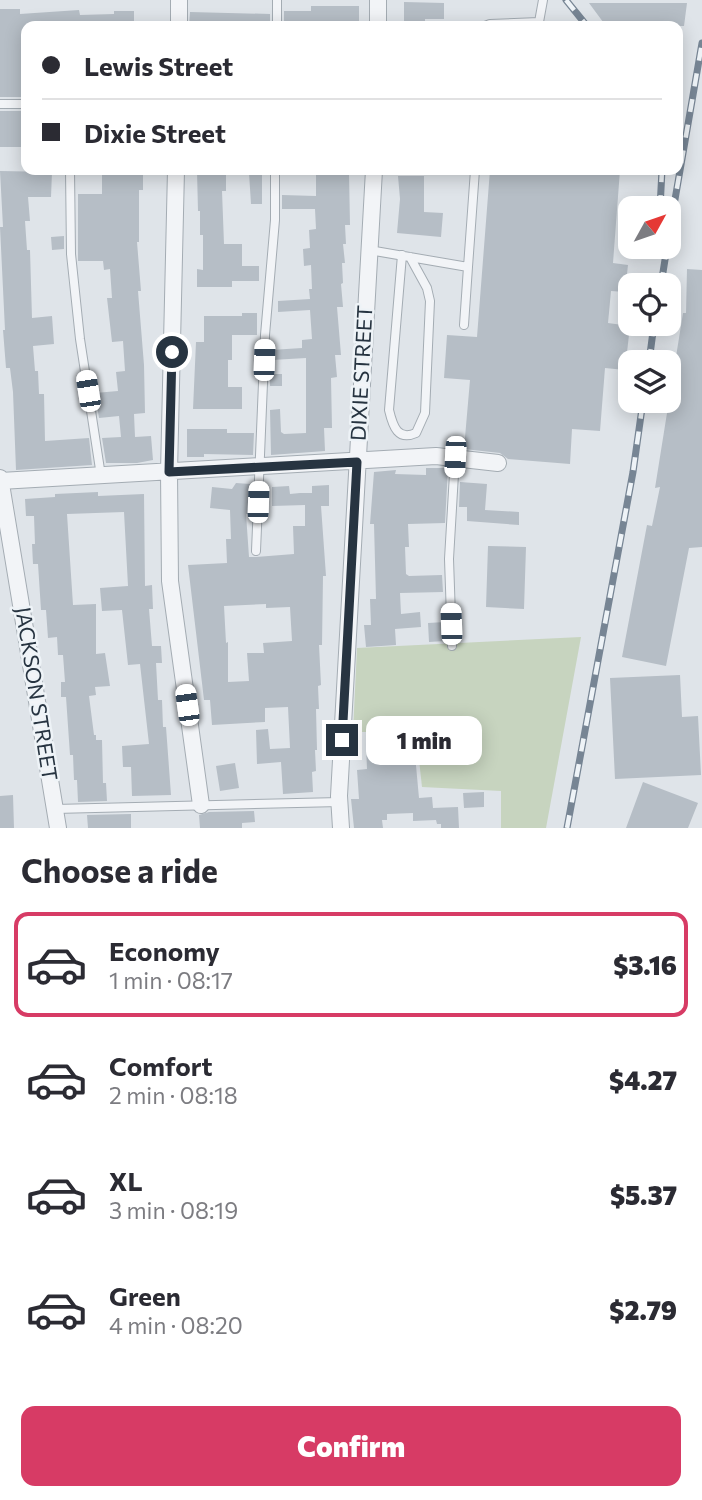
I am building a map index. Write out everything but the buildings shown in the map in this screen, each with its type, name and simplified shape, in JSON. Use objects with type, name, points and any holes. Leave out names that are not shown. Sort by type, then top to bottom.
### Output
[{"type":"street","points":[[179,21],[180,0]]},
{"type":"street","points":[[378,0],[378,21]]},
{"type":"street","points":[[176,175],[169,472],[170,580],[201,805]]},
{"type":"street","name":"DIXIE STREET","points":[[341,828],[340,802],[357,462],[374,175]]},
{"type":"street","points":[[0,480],[455,457],[498,463]]},
{"type":"street","name":"JACKSON STREET","points":[[0,480],[58,828]]},
{"type":"lane","points":[[277,0],[277,21]]},
{"type":"lane","points":[[539,21],[542,0]]},
{"type":"lane","points":[[0,104],[21,104]]},
{"type":"lane","points":[[70,175],[71,254],[80,339],[101,476]]},
{"type":"lane","points":[[256,551],[265,335],[275,220],[275,175]]},
{"type":"lane","points":[[464,325],[475,175]]},
{"type":"lane","points":[[369,250],[468,267]]},
{"type":"lane","points":[[406,256],[427,288],[430,301],[425,413],[416,433],[401,436],[395,430],[390,410],[406,256]]},
{"type":"lane","points":[[452,646],[449,559],[455,457]]},
{"type":"lane","points":[[55,809],[340,802]]},
{"type":"green space","points":[[581,637],[546,828],[501,828],[501,791],[422,787],[416,732],[353,732],[357,648]]},
{"type":"railway","points":[[566,0],[583,21]]},
{"type":"railway","points":[[683,153],[702,43]]},
{"type":"railway","points":[[661,196],[662,175]]},
{"type":"railway","points":[[676,196],[679,175]]},
{"type":"railway","points":[[663,273],[665,259]]},
{"type":"railway","points":[[651,350],[652,336]]},
{"type":"railway","points":[[567,828],[633,472],[641,413]]},
{"type":"route","points":[[172,352],[169,472],[357,462],[342,740]]}]
